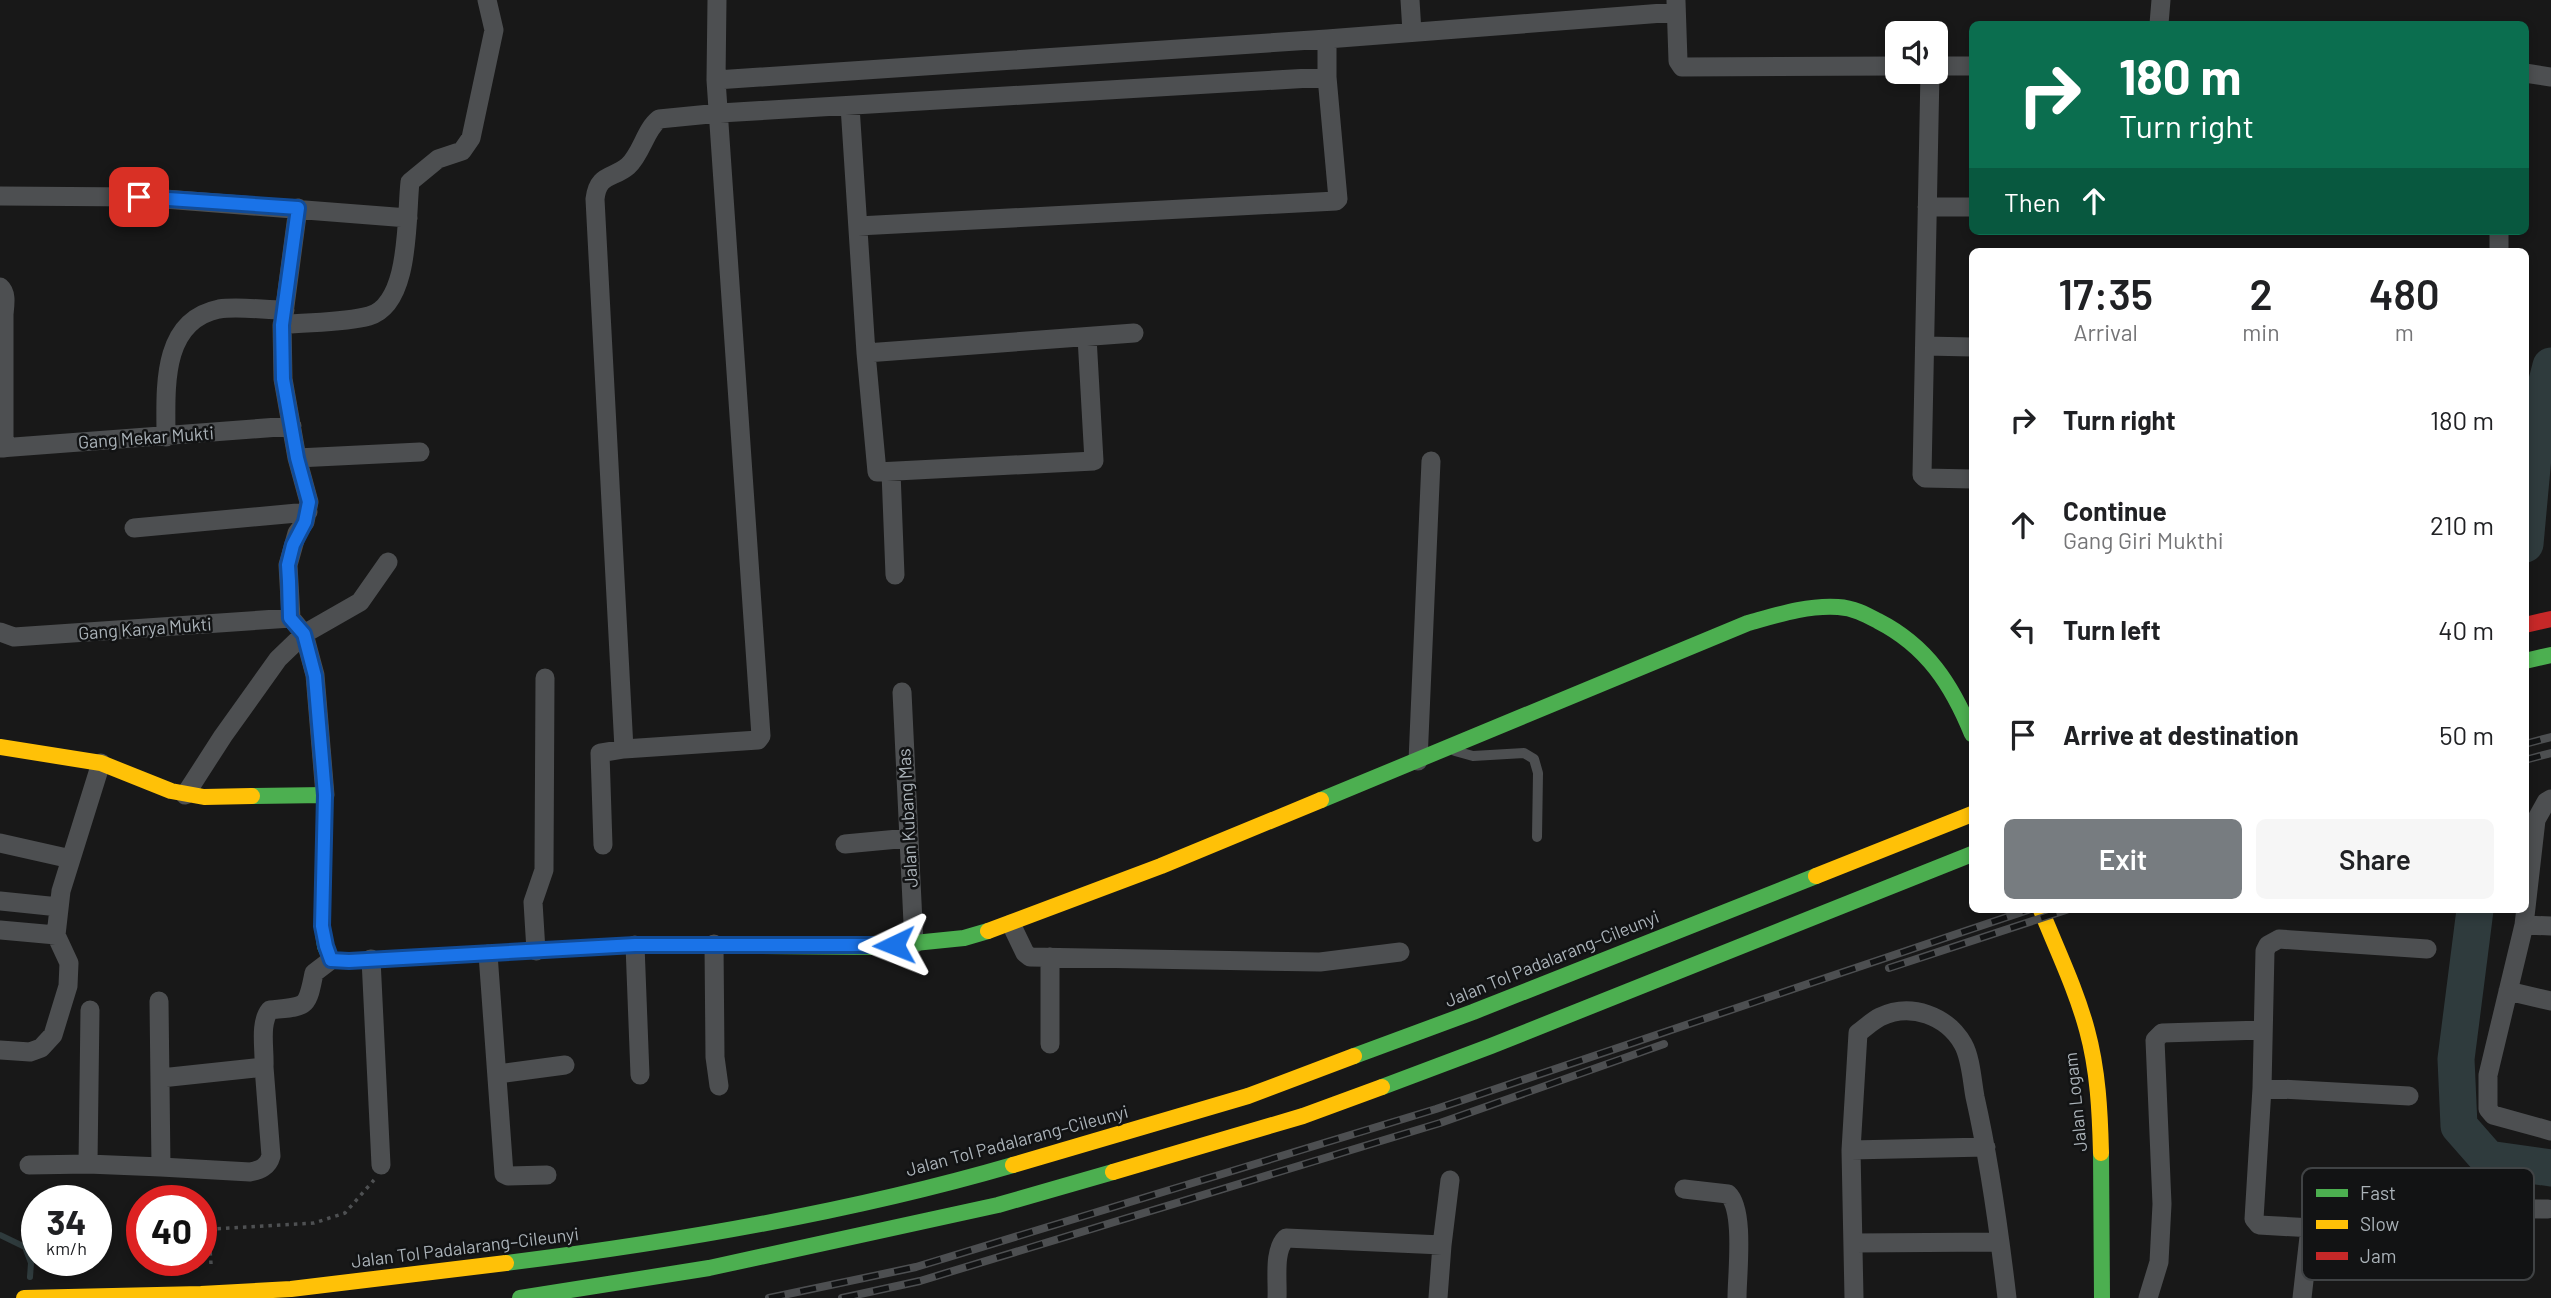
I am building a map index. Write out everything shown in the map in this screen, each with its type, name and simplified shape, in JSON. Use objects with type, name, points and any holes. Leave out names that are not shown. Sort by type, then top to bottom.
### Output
[{"type":"main road","points":[[0,747],[102,763],[185,795],[325,795],[322,926],[326,946],[331,960],[371,960],[635,945],[875,947],[964,938],[1011,924],[1418,761],[1748,623],[1799,609],[1850,608],[1894,628],[1926,653],[1958,697],[1969,726]]},
{"type":"main road","points":[[2529,624],[2551,618]]},
{"type":"main road","points":[[2529,661],[2551,654]]},
{"type":"main road","name":"Jalan Tol Padalarang–Cileunyi","points":[[24,1298],[292,1289],[616,1249],[801,1216],[977,1175],[1248,1096],[1473,1012],[1969,815]]},
{"type":"main road","points":[[520,1298],[709,1268],[985,1208],[1303,1116],[1491,1046],[1969,855]]},
{"type":"main road","name":"Jalan Logam","points":[[2042,913],[2091,1045],[2101,1142],[2102,1298]]},
{"type":"street","points":[[166,437],[166,394],[172,352],[178,337],[189,322],[220,309],[283,318],[371,316],[388,306],[396,289],[408,218],[411,180],[438,159],[462,151],[471,138],[494,30],[487,0]]},
{"type":"street","points":[[603,845],[599,757],[604,752],[758,740],[761,736],[716,80],[717,0]]},
{"type":"street","points":[[1410,0],[1412,32]]},
{"type":"street","points":[[2159,21],[2161,0]]},
{"type":"street","points":[[716,80],[1412,32],[1676,6],[1678,61],[1682,67],[1885,66]]},
{"type":"street","points":[[858,226],[1336,201],[1338,199],[1327,77],[1327,38]]},
{"type":"street","points":[[1948,66],[1969,66]]},
{"type":"street","points":[[2529,74],[2551,77]]},
{"type":"street","points":[[624,749],[596,189],[602,180],[628,166],[646,140],[653,123],[659,119],[720,113],[1327,77]]},
{"type":"street","points":[[1930,84],[1922,475],[1925,478],[1969,479]]},
{"type":"street","points":[[850,106],[866,353],[877,472],[1094,461],[1087,337]]},
{"type":"street","points":[[0,196],[139,197],[408,218]]},
{"type":"street","points":[[1927,206],[1969,207]]},
{"type":"street","points":[[298,208],[283,318],[283,379],[297,458],[309,502],[305,522],[297,533],[288,565],[290,618],[304,634],[315,676],[325,795]]},
{"type":"street","points":[[0,286],[5,292],[2,314],[2,448]]},
{"type":"street","points":[[866,353],[1134,333]]},
{"type":"street","points":[[1925,346],[1969,346]]},
{"type":"street","name":"Gang Mekar Mukti","points":[[2,448],[292,426]]},
{"type":"street","points":[[297,458],[421,452]]},
{"type":"street","points":[[1418,761],[1431,461]]},
{"type":"street","points":[[891,472],[895,575]]},
{"type":"street","points":[[134,527],[308,512]]},
{"type":"street","points":[[185,795],[278,659],[304,634],[360,602],[387,562]]},
{"type":"street","name":"Gang Karya Mukti","points":[[0,632],[14,637],[290,618]]},
{"type":"street","points":[[536,951],[533,902],[544,870],[545,678]]},
{"type":"street","name":"Jalan Kubang Mas","points":[[902,692],[914,944]]},
{"type":"street","points":[[0,1050],[30,1052],[41,1048],[53,1035],[68,986],[69,963],[56,935],[61,891],[102,763]]},
{"type":"street","points":[[2529,897],[2546,802],[2551,799]]},
{"type":"street","points":[[845,844],[909,838]]},
{"type":"street","points":[[0,844],[71,859]]},
{"type":"street","points":[[0,901],[60,907]]},
{"type":"street","points":[[2526,913],[2488,1075],[2488,1109],[2493,1115],[2551,1131]]},
{"type":"street","points":[[1011,924],[1025,953],[1030,957],[1320,962],[1400,952]]},
{"type":"street","points":[[2524,925],[2551,926]]},
{"type":"street","points":[[0,930],[56,935]]},
{"type":"street","points":[[2302,1227],[2259,1225],[2254,1219],[2262,1088],[2265,951],[2268,944],[2273,941],[2427,949]]},
{"type":"street","points":[[714,944],[715,1057],[719,1086]]},
{"type":"street","points":[[635,945],[640,1075]]},
{"type":"street","points":[[488,954],[504,1174],[547,1175]]},
{"type":"street","points":[[1050,957],[1050,1044]]},
{"type":"street","points":[[29,1165],[88,1164],[250,1172],[259,1170],[270,1162],[271,1156],[264,1067],[266,1014],[270,1010],[298,1007],[307,1002],[312,994],[314,972],[331,960]]},
{"type":"street","points":[[371,960],[381,1165]]},
{"type":"street","points":[[2508,991],[2551,1001]]},
{"type":"street","points":[[159,1001],[161,1167]]},
{"type":"street","points":[[88,1164],[90,1010]]},
{"type":"street","points":[[1854,1298],[1851,1150],[1858,1033],[1881,1017],[1902,1012],[1927,1013],[1941,1020],[1951,1027],[1965,1046],[1986,1147],[2007,1298]]},
{"type":"street","points":[[2148,1298],[2159,1262],[2162,1204],[2155,1040],[2162,1033],[2263,1030]]},
{"type":"street","points":[[498,1074],[565,1065]]},
{"type":"street","points":[[161,1078],[264,1067]]},
{"type":"street","points":[[2262,1088],[2409,1096]]},
{"type":"street","points":[[1851,1150],[1986,1147]]},
{"type":"street","points":[[1438,1298],[1450,1180]]},
{"type":"street","points":[[1684,1189],[1728,1194],[1732,1198],[1738,1216],[1737,1298]]},
{"type":"street","points":[[2534,1209],[2548,1209]]},
{"type":"street","points":[[1277,1298],[1279,1252],[1286,1238],[1442,1245]]},
{"type":"street","points":[[1854,1243],[2000,1242]]},
{"type":"street","points":[[2302,1298],[2304,1280]]},
{"type":"lane","points":[[1448,748],[1473,756],[1524,753],[1534,759],[1538,773],[1537,837]]},
{"type":"path","points":[[217,1228],[314,1223],[345,1213],[375,1179],[381,1165]]},
{"type":"waterway","points":[[2529,500],[2536,424],[2551,366]]},
{"type":"waterway","points":[[2475,913],[2456,1059],[2459,1126],[2488,1159],[2551,1168]]},
{"type":"waterway","points":[[0,1235],[25,1247],[31,1263],[30,1277]]},
{"type":"railway","points":[[2529,743],[2551,737]]},
{"type":"railway","points":[[2529,759],[2551,753]]},
{"type":"railway","points":[[769,1298],[916,1267],[1436,1109],[2019,913]]},
{"type":"railway","points":[[1889,968],[2057,913]]},
{"type":"railway","points":[[842,1298],[920,1281],[1440,1123],[1664,1044]]},
{"type":"traffic: fast","points":[[1321,800],[1748,623],[1815,608],[1838,607],[1859,612],[1911,642],[1936,668],[1956,699],[1969,727]]},
{"type":"traffic: fast","points":[[2529,660],[2551,655]]},
{"type":"traffic: fast","points":[[252,796],[325,795],[322,926],[325,946],[331,960],[635,945],[875,947],[964,938],[988,931]]},
{"type":"traffic: fast","points":[[1382,1087],[1969,855]]},
{"type":"traffic: fast","points":[[1354,1056],[1473,1012],[1816,876]]},
{"type":"traffic: fast","points":[[2101,1153],[2102,1298]]},
{"type":"traffic: fast","points":[[506,1263],[634,1246],[825,1212],[1013,1165]]},
{"type":"traffic: fast","points":[[520,1298],[709,1268],[998,1205],[1113,1172]]},
{"type":"traffic: slow","points":[[0,747],[101,763],[171,791],[204,797],[252,796]]},
{"type":"traffic: slow","points":[[988,931],[1161,866],[1321,800]]},
{"type":"traffic: slow","points":[[1816,876],[1969,815]]},
{"type":"traffic: slow","points":[[2042,913],[2072,985],[2091,1045],[2099,1107],[2101,1153]]},
{"type":"traffic: slow","points":[[1013,1165],[1248,1096],[1354,1056]]},
{"type":"traffic: slow","points":[[1113,1172],[1303,1116],[1382,1087]]},
{"type":"traffic: slow","points":[[24,1298],[291,1289],[506,1263]]},
{"type":"traffic: jam","points":[[2529,624],[2551,619]]},
{"type":"route","points":[[139,197],[298,208],[282,325],[283,379],[297,458],[309,502],[305,522],[297,533],[288,565],[290,618],[304,634],[315,676],[325,795],[322,926],[331,960],[635,945],[894,945]]}]
